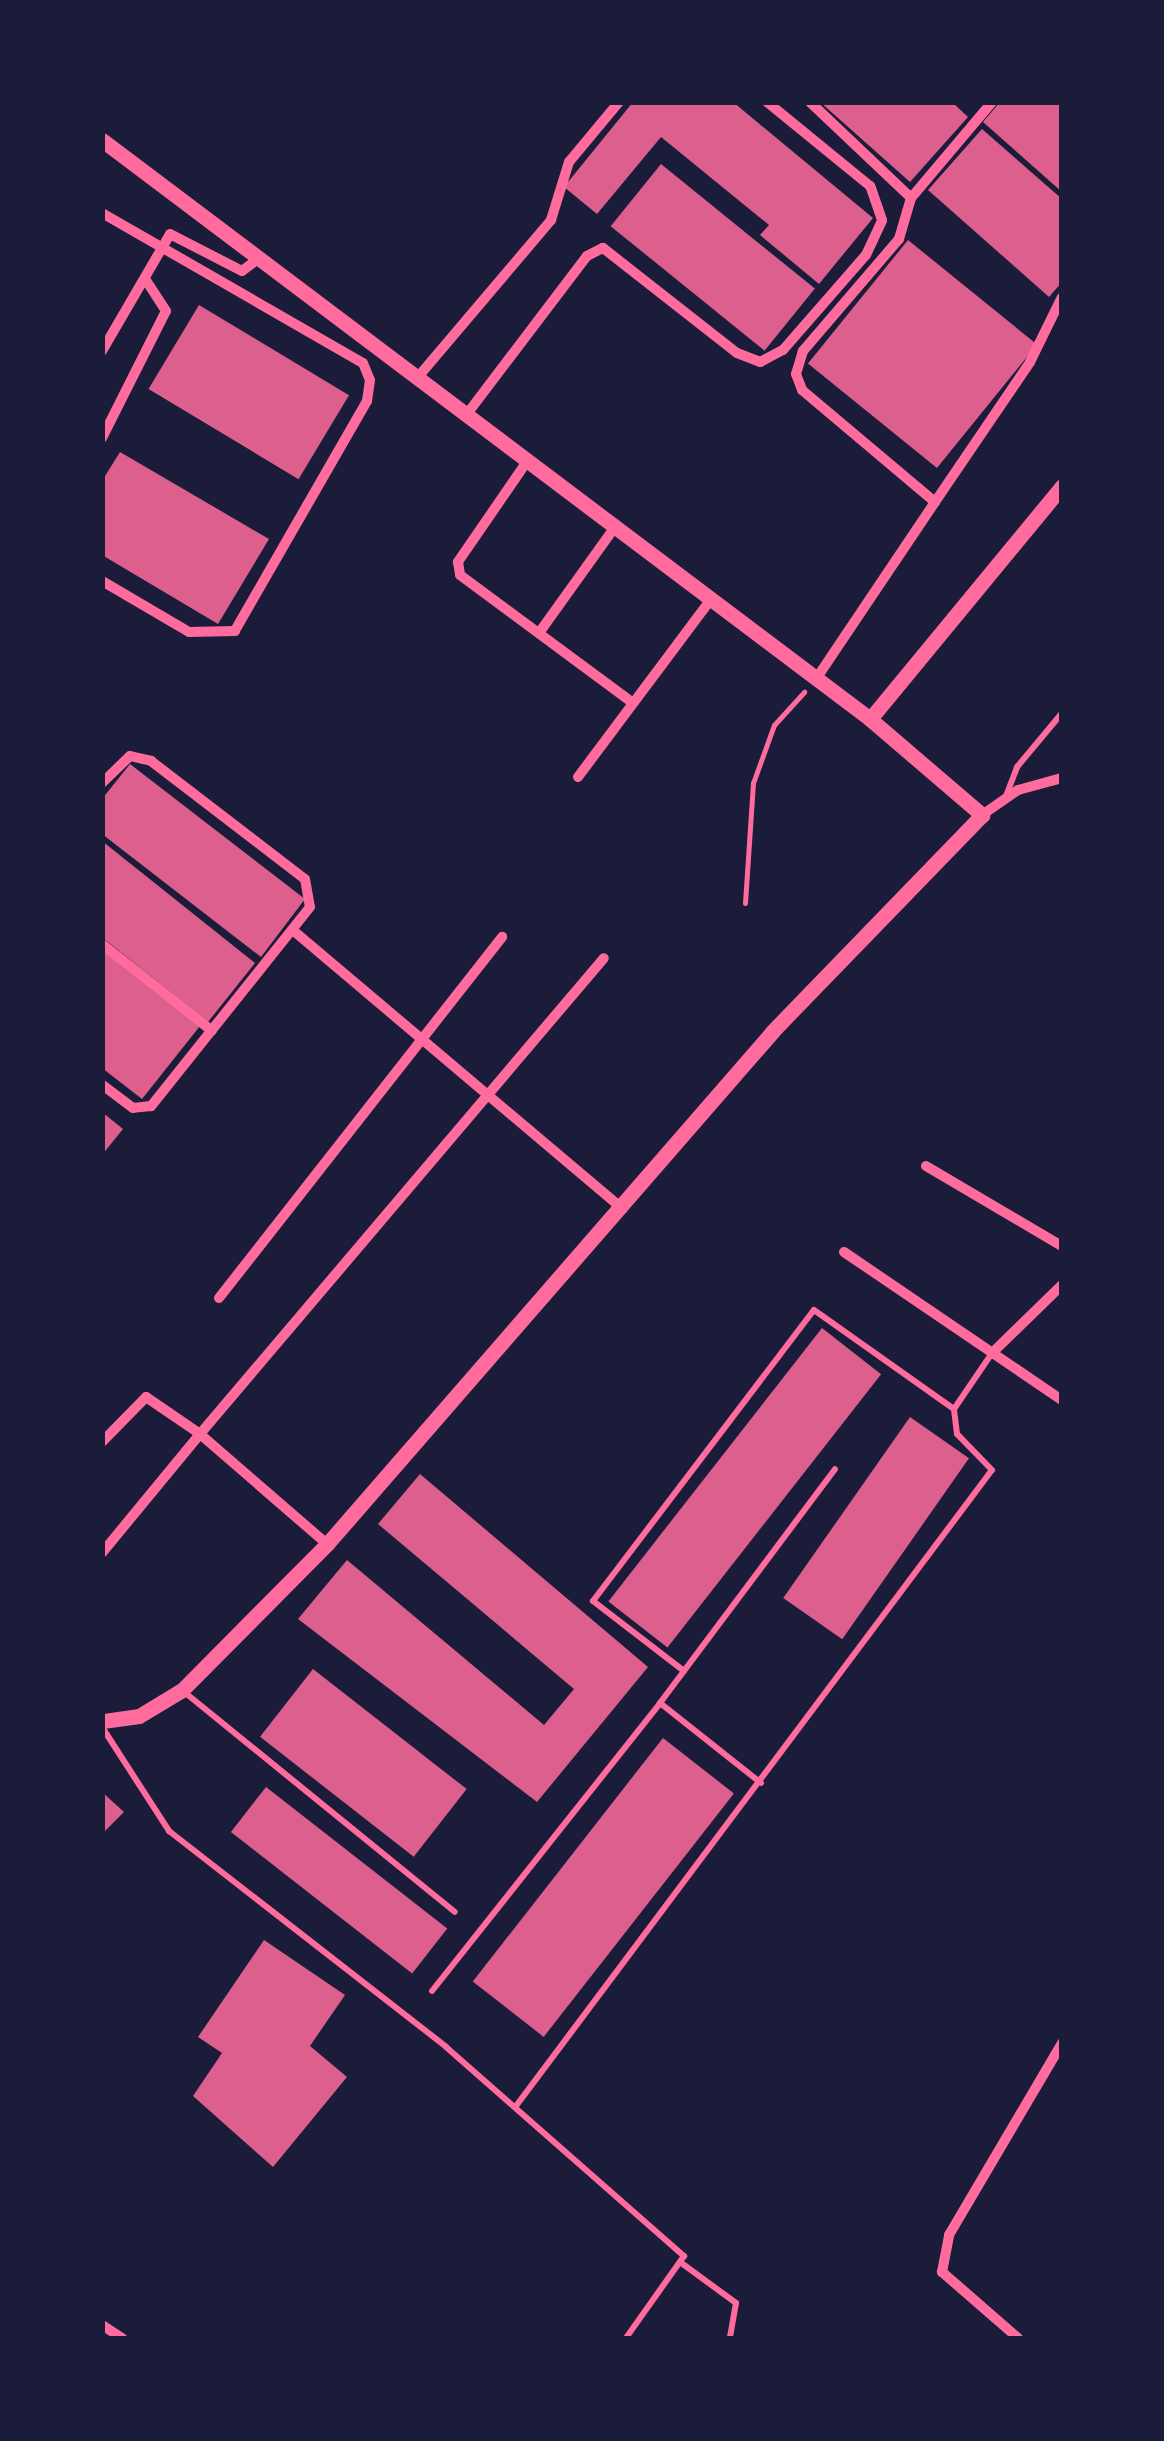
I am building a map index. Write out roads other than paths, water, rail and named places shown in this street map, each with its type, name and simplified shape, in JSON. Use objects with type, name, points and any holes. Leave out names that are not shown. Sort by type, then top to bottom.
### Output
[{"type":"street","points":[[418,377],[551,220],[568,162],[619,102]]},
{"type":"street","points":[[467,414],[587,256],[603,248],[737,352],[760,362],[783,350],[866,255],[882,220],[870,186],[767,102]]},
{"type":"street","points":[[810,102],[911,198]]},
{"type":"street","points":[[935,502],[802,390],[796,374],[803,350],[899,239],[911,198],[992,102]]},
{"type":"street","points":[[102,140],[870,720],[982,815]]},
{"type":"street","points":[[102,213],[363,363],[367,400],[235,631],[189,632],[102,581]]},
{"type":"street","points":[[102,351],[161,249],[180,234],[242,271],[259,258]]},
{"type":"street","points":[[102,438],[166,311],[144,279]]},
{"type":"street","points":[[816,679],[1030,362],[1062,297]]},
{"type":"street","points":[[528,460],[458,562],[470,586],[633,703]]},
{"type":"street","points":[[870,720],[1062,486]]},
{"type":"street","points":[[539,633],[615,526]]},
{"type":"street","points":[[578,777],[711,599]]},
{"type":"street","points":[[102,783],[130,756],[151,761],[305,879],[310,907],[295,932],[151,1106],[133,1108],[102,1085]]},
{"type":"street","points":[[102,1724],[138,1716],[182,1690],[326,1544],[624,1210],[774,1031],[982,815],[1006,797],[1062,778]]},
{"type":"street","points":[[295,932],[624,1210]]},
{"type":"street","points":[[218,1298],[502,937]]},
{"type":"street","points":[[102,944],[212,1031]]},
{"type":"street","points":[[102,1553],[489,1099],[604,958]]},
{"type":"street","points":[[926,1166],[1062,1246]]},
{"type":"street","points":[[844,1252],[1062,1400]]},
{"type":"street","points":[[992,1353],[1062,1285]]},
{"type":"street","points":[[102,1442],[146,1397],[200,1434],[326,1544]]},
{"type":"street","points":[[1018,2338],[942,2272],[949,2234],[1062,2043]]},
{"type":"street","points":[[102,2325],[122,2338]]},
{"type":"lane","points":[[1006,797],[1016,767],[1062,712]]},
{"type":"lane","points":[[684,1672],[594,1601],[814,1310],[954,1410]]},
{"type":"lane","points":[[516,2106],[992,1470],[957,1434],[954,1410],[992,1353]]},
{"type":"lane","points":[[432,1991],[684,1672],[835,1469]]},
{"type":"lane","points":[[182,1690],[455,1912]]},
{"type":"lane","points":[[660,1703],[761,1782]]},
{"type":"lane","points":[[102,1724],[169,1831],[516,2106],[684,2256],[626,2338]]},
{"type":"lane","points":[[680,2262],[736,2303],[730,2338]]}]
